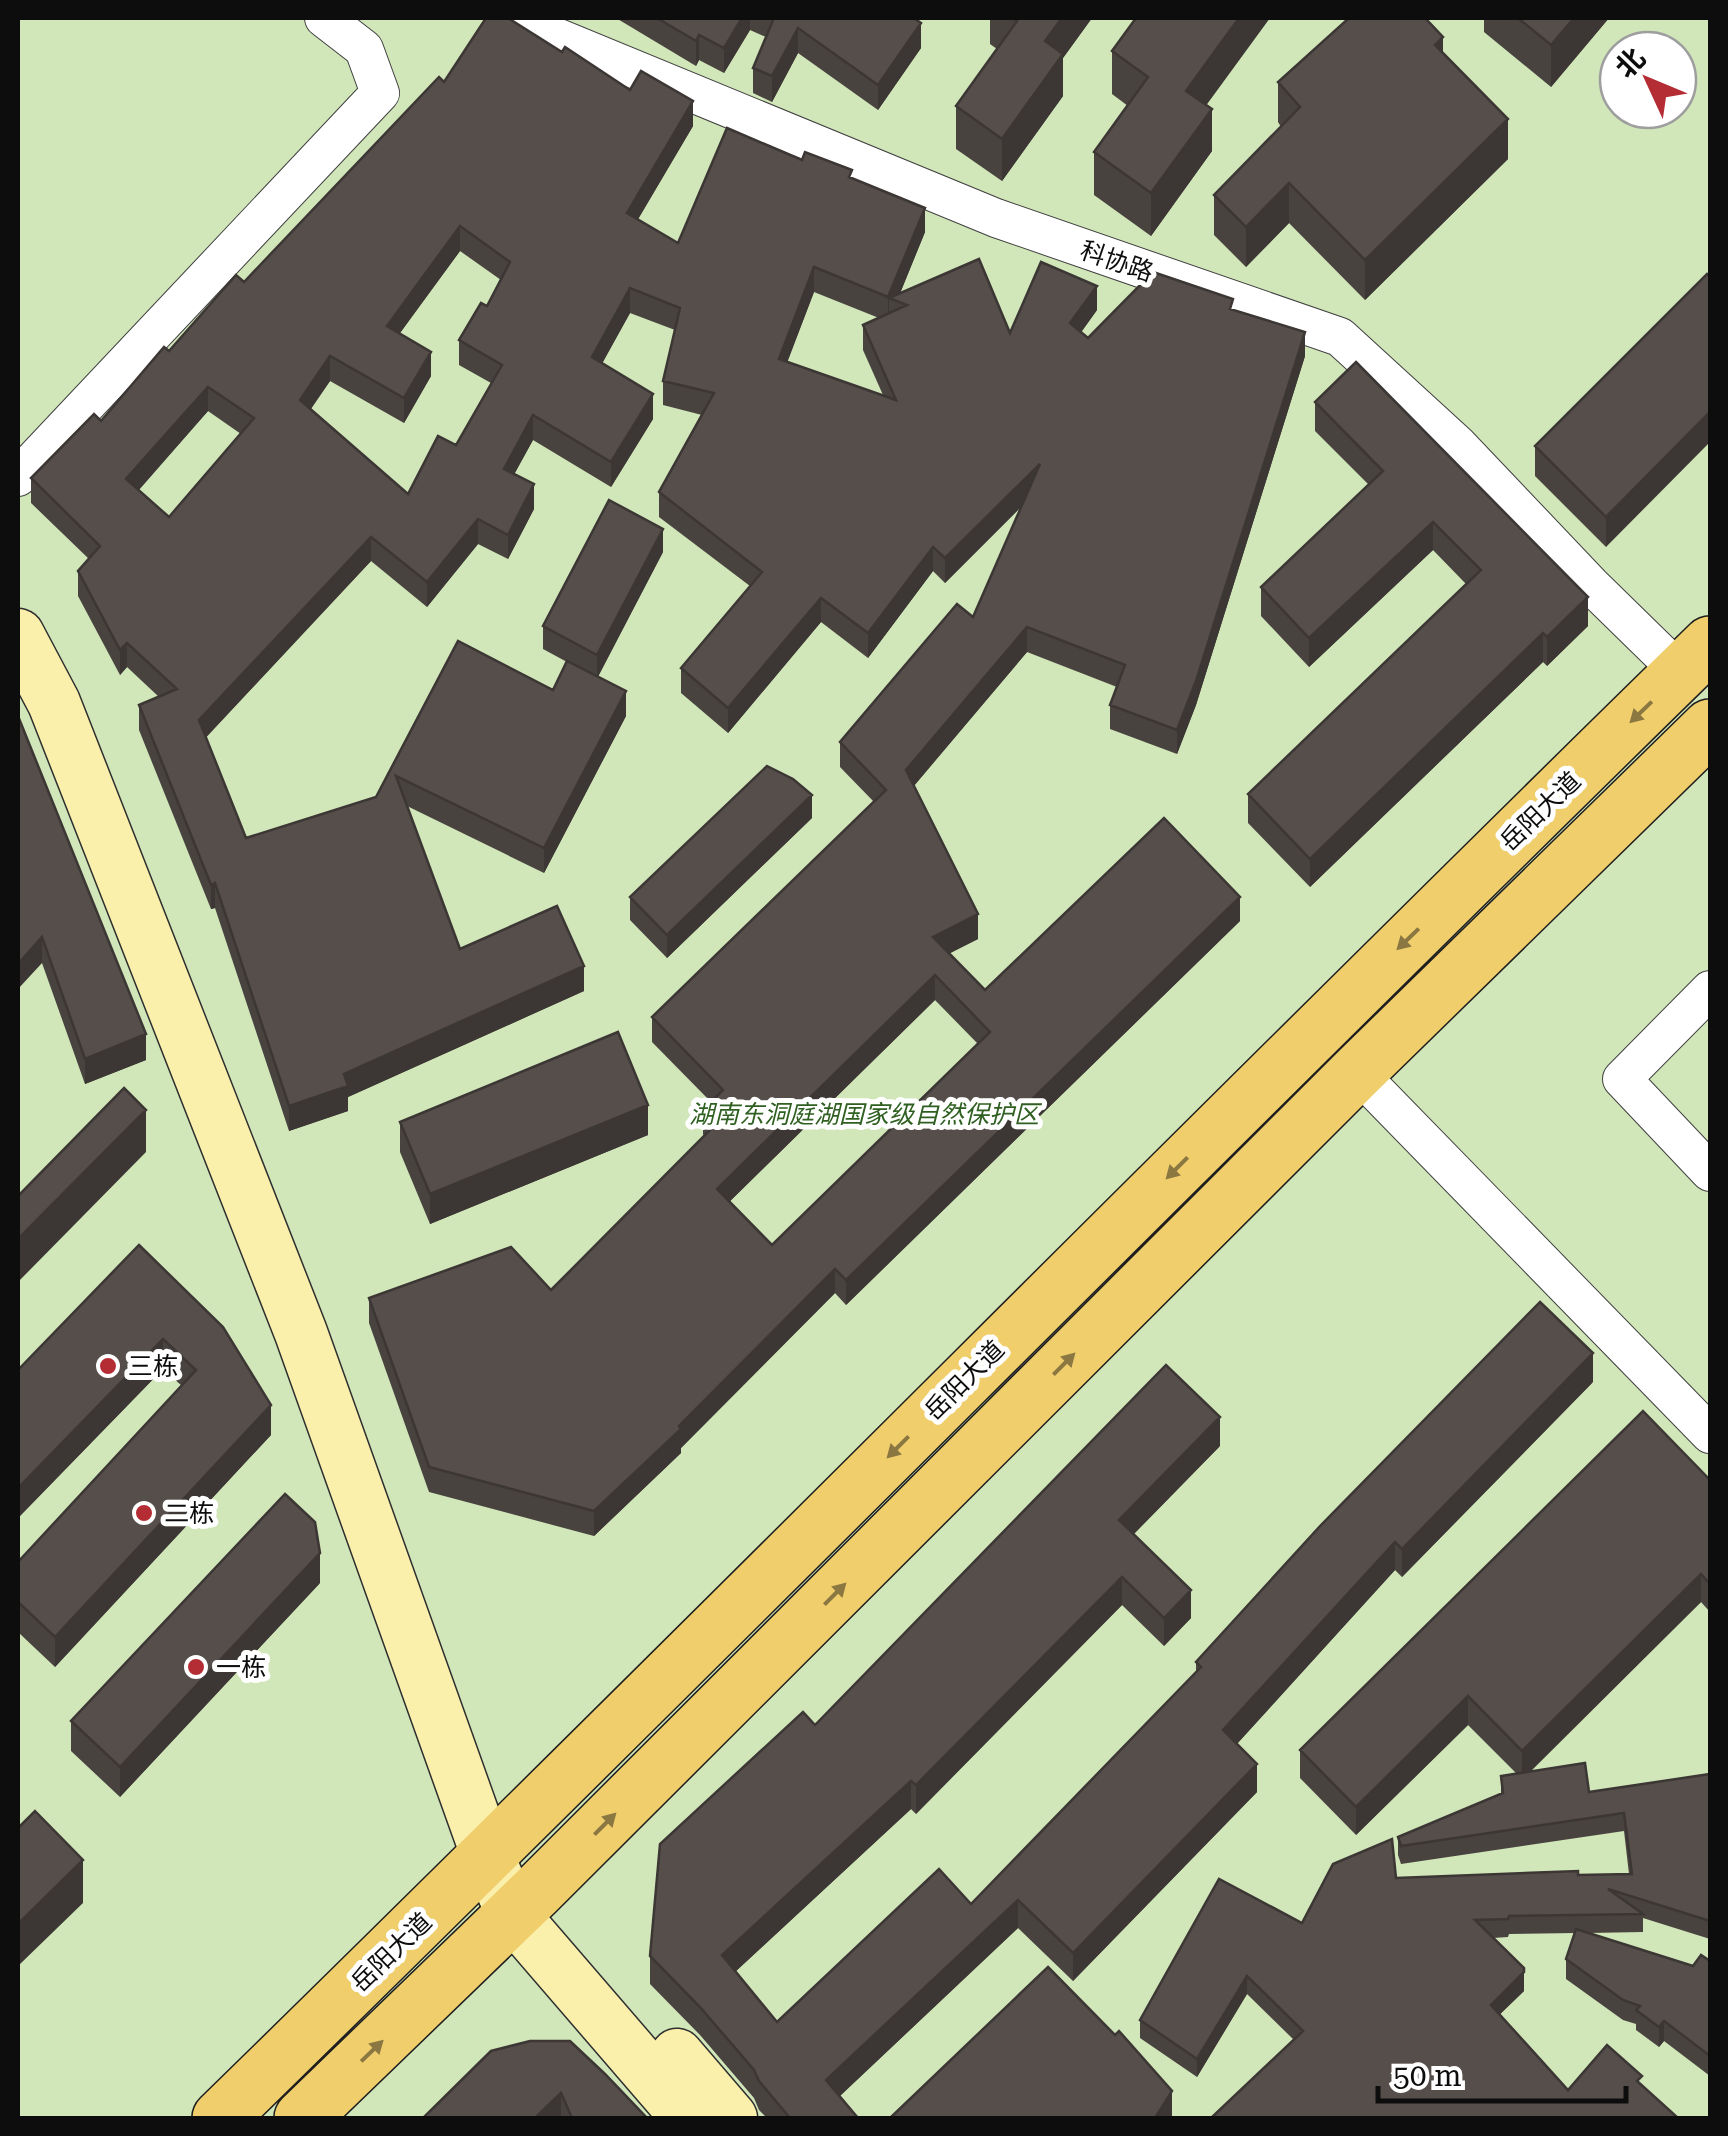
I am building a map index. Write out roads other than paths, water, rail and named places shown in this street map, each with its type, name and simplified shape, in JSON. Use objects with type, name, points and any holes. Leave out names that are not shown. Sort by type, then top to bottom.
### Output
[{"type":"main road","name":"岳阳大道","points":[[220,2118],[488,1857],[1287,1058],[1696,658]]},
{"type":"main road","points":[[302,2118],[525,1904],[1356,1072],[1710,727]]},
{"type":"street","points":[[18,477],[380,93],[364,49],[324,18]]},
{"type":"street","name":"科协路","points":[[510,18],[996,218],[1340,337],[1458,445],[1591,585],[1696,658]]},
{"type":"street","points":[[18,634],[54,702],[301,1333],[488,1857],[688,2118]]},
{"type":"street","points":[[1706,1003],[1622,1079],[1710,1172]]},
{"type":"street","points":[[1356,1072],[1710,1434]]},
{"type":"street","points":[[525,1904],[731,2118]]},
{"type":"place","name":"三栋","points":[[108,1366]]},
{"type":"place","name":"二栋","points":[[144,1513]]},
{"type":"place","name":"一栋","points":[[196,1667]]},
{"type":"park label","name":"湖南东洞庭湖国家级自然保护区","points":[[864,1114]]}]
